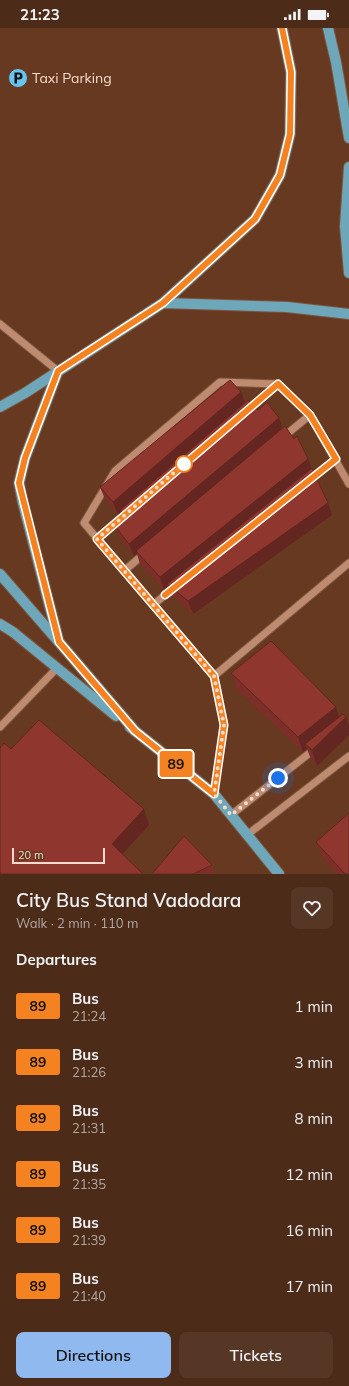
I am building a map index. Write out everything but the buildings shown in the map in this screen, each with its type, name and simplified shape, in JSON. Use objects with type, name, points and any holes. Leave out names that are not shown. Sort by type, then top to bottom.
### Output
[{"type":"main road","points":[[0,407],[163,303],[255,219],[280,175],[290,134],[291,72],[282,28]]},
{"type":"main road","points":[[328,28],[336,62],[349,138]]},
{"type":"main road","points":[[349,167],[347,224],[349,273]]},
{"type":"main road","points":[[163,303],[287,308],[349,314]]},
{"type":"main road","points":[[58,371],[25,458],[19,483],[59,642]]},
{"type":"main road","points":[[0,574],[135,731]]},
{"type":"main road","points":[[0,624],[214,794],[279,874]]},
{"type":"street","points":[[0,324],[58,371]]},
{"type":"street","points":[[214,794],[224,725],[214,676],[84,522],[116,471],[220,382],[278,384],[310,415],[349,484]]},
{"type":"street","points":[[242,415],[278,384]]},
{"type":"street","points":[[274,445],[310,415]]},
{"type":"street","points":[[299,488],[336,459]]},
{"type":"street","points":[[97,539],[133,508]]},
{"type":"street","points":[[124,571],[154,546]]},
{"type":"street","points":[[214,676],[349,563]]},
{"type":"street","points":[[153,605],[184,581]]},
{"type":"street","points":[[0,727],[57,668]]},
{"type":"street","points":[[231,815],[324,742]]},
{"type":"street","points":[[247,835],[349,756]]},
{"type":"bus line","name":"89","points":[[165,595],[336,459],[310,415],[278,384],[97,539],[214,676],[224,725],[214,794],[135,731],[59,642],[19,483],[25,458],[58,371],[163,303],[255,219],[280,175],[290,134],[291,72],[282,28]]},
{"type":"place","name":"Taxi Parking","points":[[18,78]]},
{"type":"route","points":[[184,464],[97,539],[214,676],[224,725],[214,794],[231,815],[278,778]]}]
